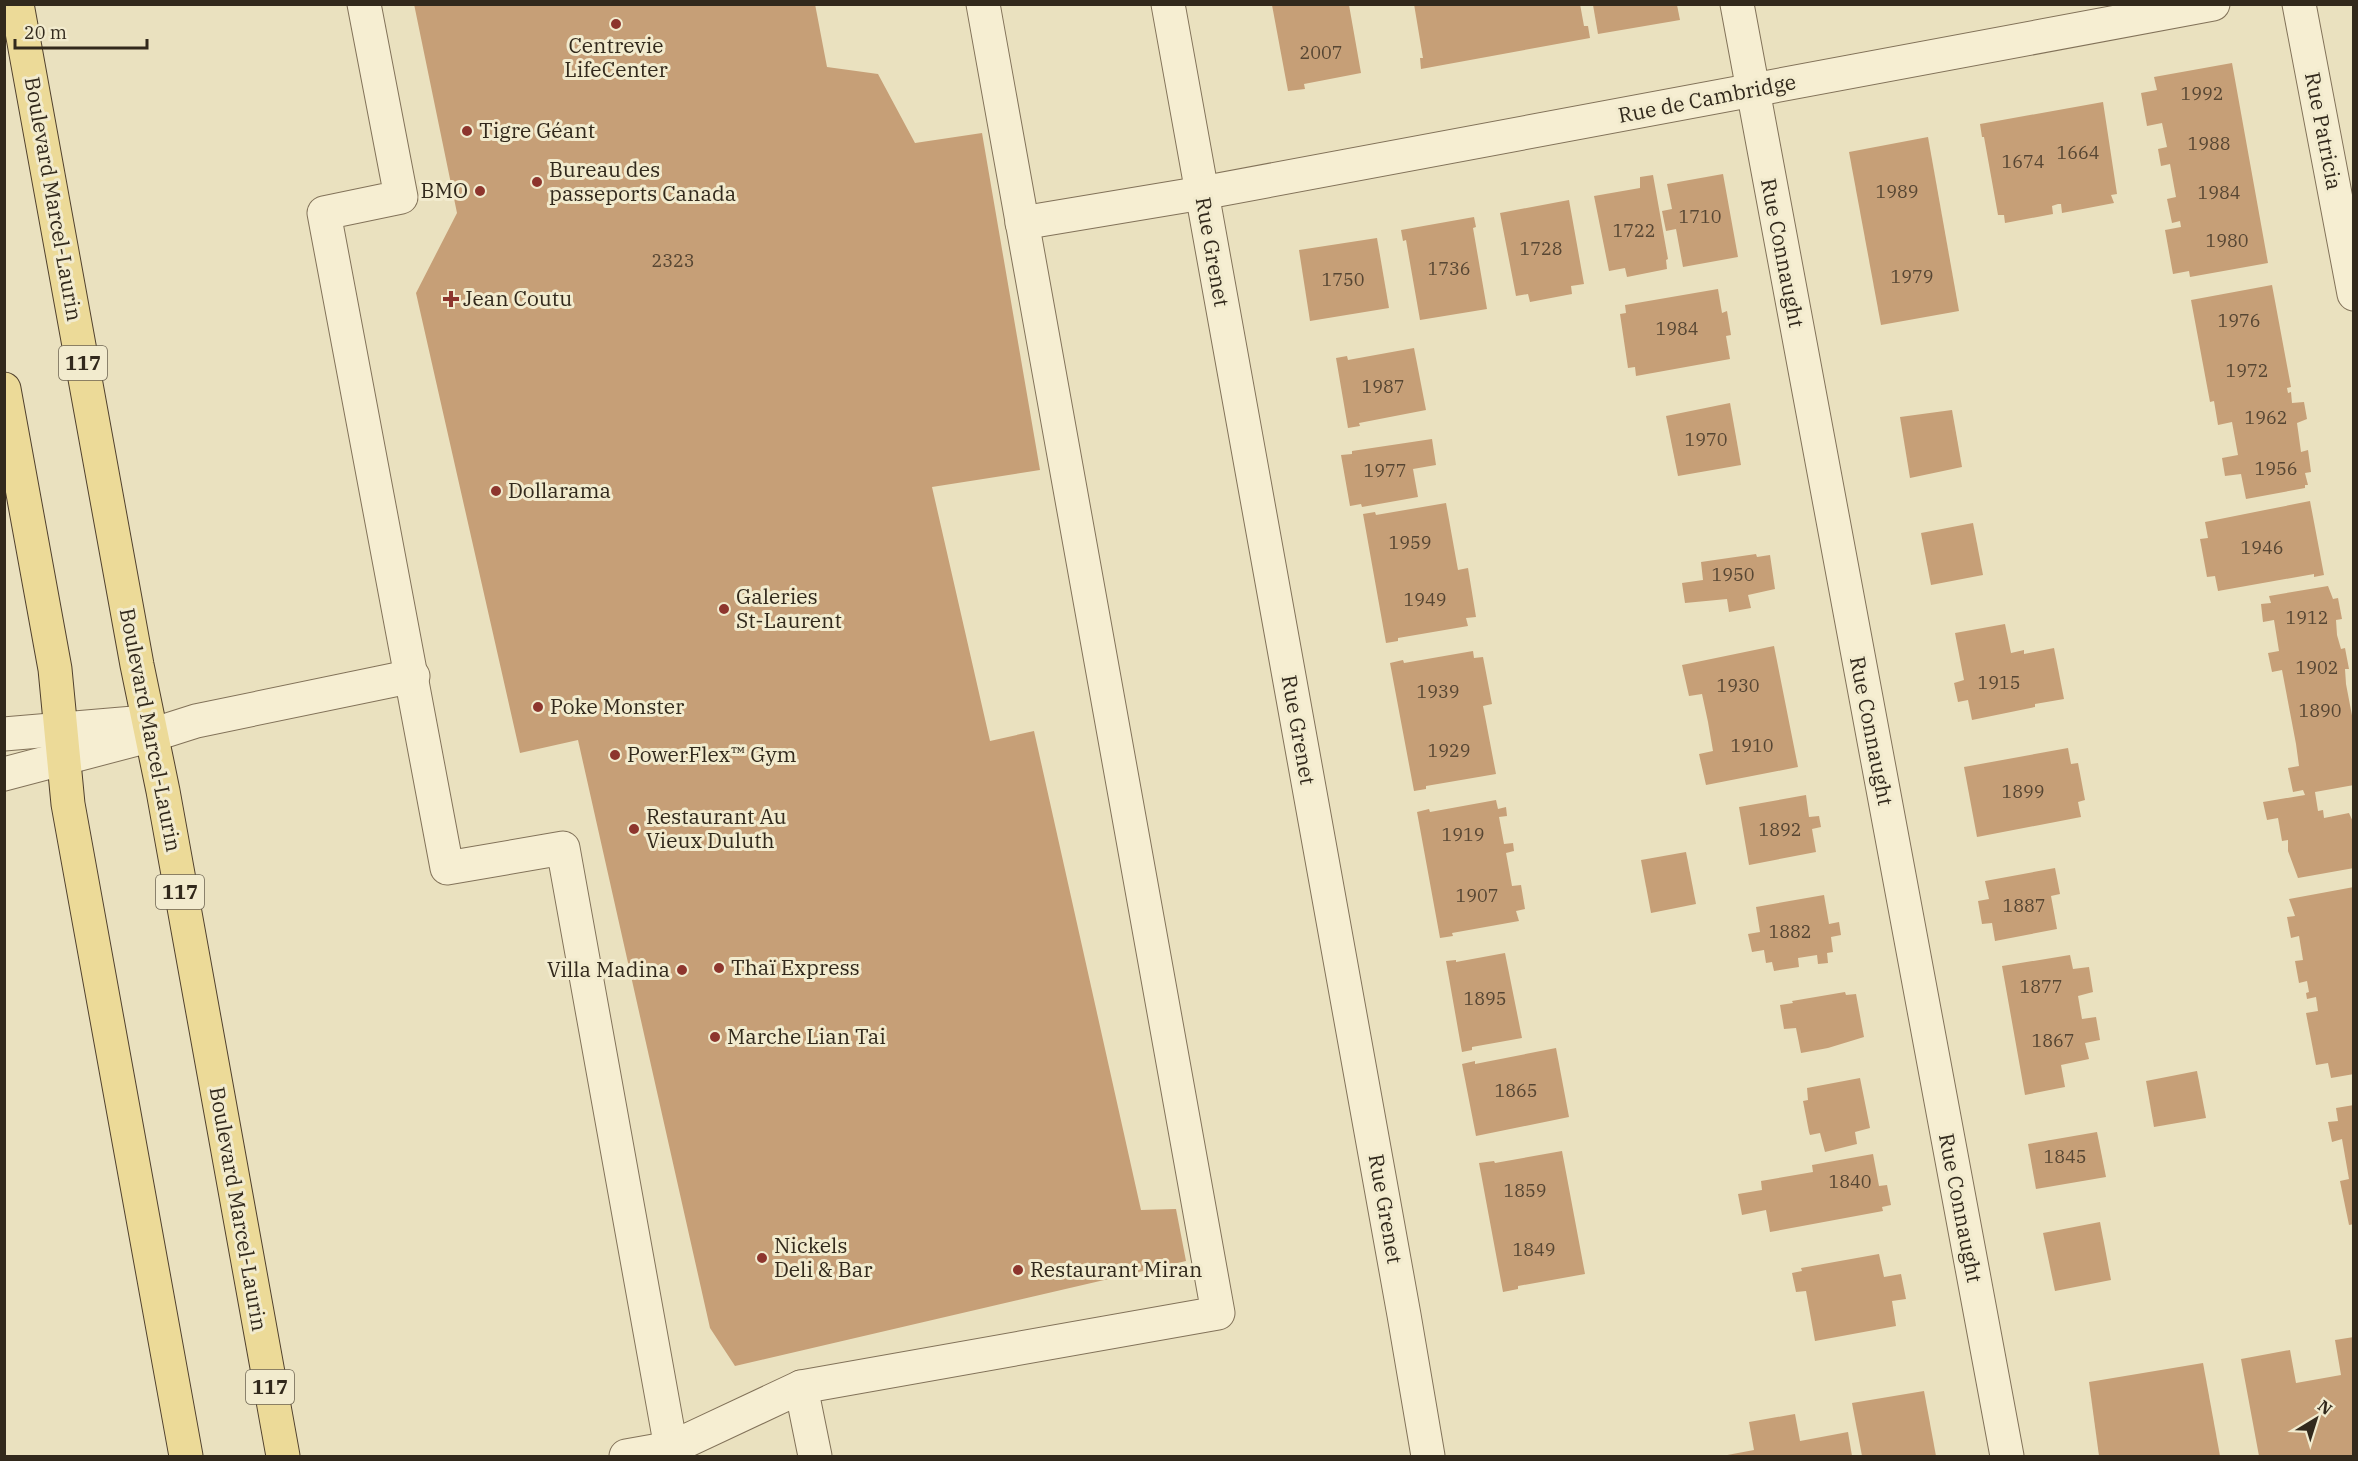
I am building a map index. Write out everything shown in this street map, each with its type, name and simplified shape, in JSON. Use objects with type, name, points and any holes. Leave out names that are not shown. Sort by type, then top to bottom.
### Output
[{"type":"main road","name":"Boulevard Marcel-Laurin","points":[[17,4],[283,1456]]},
{"type":"main road","points":[[4,389],[55,669],[68,804],[186,1456]]},
{"type":"street","points":[[364,4],[401,197],[324,213],[413,676],[447,868],[563,848],[671,1448]]},
{"type":"street","points":[[626,1456],[671,1448],[801,1388],[1218,1313],[983,4]]},
{"type":"street","name":"Rue Grenet","points":[[1168,4],[1428,1456]]},
{"type":"street","name":"Rue Connaught","points":[[1737,4],[1751,91],[2007,1456]]},
{"type":"street","name":"Rue de Cambridge","points":[[1022,223],[1202,193],[2213,4]]},
{"type":"street","name":"Rue Patricia","points":[[2299,4],[2354,294]]},
{"type":"street","points":[[4,774],[63,743],[196,721],[413,676]]},
{"type":"street","points":[[4,734],[63,743]]},
{"type":"street","points":[[801,1388],[815,1456]]},
{"type":"building","name":"Galeries St-Laurent","points":[[414,4],[815,4],[827,67],[878,74],[915,143],[982,133],[1040,470],[932,487],[990,741],[1034,731],[1141,1210],[1176,1209],[1186,1261],[735,1366],[710,1328],[578,740],[520,753],[416,293],[457,213]]},
{"type":"building","points":[[1414,4],[1580,4],[1584,26],[1588,26],[1590,38],[1421,69],[1420,58],[1423,58]]},
{"type":"building","points":[[1272,5],[1349,5],[1361,73],[1304,84],[1305,89],[1288,91]]},
{"type":"building","points":[[1593,5],[1677,5],[1680,20],[1598,34]]},
{"type":"building","points":[[2232,63],[2268,263],[2190,277],[2189,271],[2173,274],[2165,230],[2181,227],[2180,221],[2172,223],[2167,199],[2176,197],[2170,164],[2161,166],[2158,149],[2167,147],[2162,123],[2147,126],[2141,93],[2157,90],[2154,77]]},
{"type":"building","points":[[2103,102],[2117,194],[2111,195],[2114,203],[2062,213],[2061,204],[2058,204],[2052,206],[2053,214],[2005,223],[2004,215],[1998,215],[1980,124]]},
{"type":"building","points":[[1928,137],[1959,311],[1881,325],[1849,152]]},
{"type":"building","points":[[1723,174],[1738,257],[1683,267],[1676,229],[1666,231],[1662,211],[1672,209],[1667,184]]},
{"type":"building","points":[[1653,175],[1668,259],[1666,260],[1667,269],[1627,277],[1625,268],[1609,271],[1594,196],[1640,188],[1640,177]]},
{"type":"building","points":[[1569,200],[1584,284],[1571,286],[1572,294],[1530,302],[1528,294],[1516,296],[1500,213]]},
{"type":"building","points":[[1474,217],[1476,227],[1473,228],[1487,309],[1420,320],[1406,240],[1403,241],[1401,230]]},
{"type":"building","points":[[1377,238],[1389,308],[1310,321],[1299,250]]},
{"type":"building","points":[[2272,285],[2291,387],[2287,388],[2288,393],[2291,392],[2292,403],[2304,402],[2307,419],[2297,423],[2301,452],[2308,450],[2311,472],[2305,473],[2308,485],[2305,485],[2305,488],[2246,499],[2241,474],[2225,476],[2222,458],[2238,455],[2232,422],[2218,425],[2214,401],[2210,402],[2191,300]]},
{"type":"building","points":[[1718,289],[1722,313],[1727,311],[1731,335],[1726,336],[1730,359],[1636,376],[1635,367],[1628,368],[1620,314],[1626,313],[1625,305]]},
{"type":"building","points":[[1414,348],[1426,410],[1359,423],[1360,426],[1348,428],[1336,358],[1347,356],[1348,360]]},
{"type":"building","points":[[1730,403],[1741,465],[1678,476],[1666,416]]},
{"type":"building","points":[[1952,410],[1962,467],[1910,478],[1900,417]]},
{"type":"building","points":[[1432,439],[1436,465],[1413,469],[1418,497],[1362,507],[1361,504],[1350,506],[1341,455],[1352,454],[1352,451]]},
{"type":"building","points":[[2310,501],[2324,575],[2314,577],[2314,574],[2218,591],[2215,576],[2207,577],[2200,539],[2208,538],[2205,522]]},
{"type":"building","points":[[1446,503],[1458,570],[1468,568],[1476,617],[1466,618],[1468,626],[1398,638],[1398,641],[1386,643],[1363,514],[1375,512],[1376,515]]},
{"type":"building","points":[[1973,523],[1983,575],[1931,585],[1921,533]]},
{"type":"building","points":[[1756,554],[1757,557],[1770,555],[1775,589],[1748,595],[1751,608],[1729,612],[1727,599],[1685,603],[1682,583],[1703,580],[1701,562]]},
{"type":"building","points":[[2328,586],[2333,599],[2338,598],[2342,619],[2336,620],[2337,635],[2341,649],[2345,648],[2349,669],[2345,669],[2354,726],[2354,785],[2315,792],[2318,811],[2323,810],[2324,818],[2349,813],[2354,824],[2354,868],[2298,878],[2288,851],[2288,840],[2282,841],[2278,818],[2267,820],[2263,802],[2305,795],[2303,790],[2293,792],[2288,768],[2299,766],[2296,744],[2282,670],[2272,672],[2268,653],[2279,651],[2274,620],[2263,622],[2261,604],[2271,603],[2269,596]]},
{"type":"building","points":[[2005,624],[2011,653],[2024,650],[2024,654],[2054,648],[2064,699],[1972,720],[1968,700],[1958,702],[1954,683],[1964,680],[1955,633]]},
{"type":"building","points":[[1774,646],[1798,767],[1706,785],[1699,754],[1713,751],[1708,722],[1702,694],[1689,696],[1682,665]]},
{"type":"building","points":[[1473,651],[1474,658],[1483,657],[1492,704],[1483,706],[1496,774],[1426,786],[1426,789],[1414,791],[1390,663],[1403,660],[1404,663]]},
{"type":"building","points":[[2068,748],[2071,764],[2078,763],[2085,800],[2078,802],[2081,817],[1977,837],[1964,767]]},
{"type":"building","points":[[1806,795],[1809,817],[1819,816],[1821,827],[1812,829],[1816,852],[1749,865],[1739,807]]},
{"type":"building","points":[[1496,800],[1498,809],[1506,807],[1507,816],[1499,817],[1504,844],[1513,843],[1514,851],[1506,853],[1512,886],[1521,885],[1525,909],[1516,911],[1519,921],[1452,933],[1453,936],[1440,938],[1417,812],[1429,809],[1430,812]]},
{"type":"building","points":[[1686,852],[1696,904],[1651,913],[1641,860]]},
{"type":"building","points":[[2055,868],[2060,894],[2051,896],[2057,929],[1995,941],[1992,923],[1982,924],[1978,901],[1989,899],[1985,881]]},
{"type":"building","points":[[2354,887],[2354,1074],[2331,1078],[2328,1063],[2316,1065],[2306,1013],[2318,1011],[2316,997],[2307,999],[2306,993],[2309,992],[2307,981],[2299,983],[2295,961],[2303,960],[2299,936],[2291,938],[2287,917],[2295,916],[2289,899]]},
{"type":"building","points":[[1824,895],[1829,924],[1839,922],[1841,935],[1831,937],[1833,952],[1827,953],[1828,963],[1818,964],[1817,955],[1798,958],[1799,967],[1774,971],[1772,962],[1766,963],[1764,950],[1752,952],[1748,934],[1760,932],[1756,907]]},
{"type":"building","points":[[1505,953],[1522,1038],[1472,1047],[1472,1050],[1462,1052],[1446,961],[1456,960],[1456,962]]},
{"type":"building","points":[[2070,955],[2073,969],[2089,967],[2093,992],[2078,996],[2082,1019],[2096,1017],[2100,1040],[2085,1043],[2089,1059],[2061,1065],[2065,1087],[2025,1095],[2002,966]]},
{"type":"building","points":[[1845,992],[1846,995],[1856,994],[1864,1037],[1828,1048],[1801,1053],[1796,1028],[1784,1029],[1780,1005]]},
{"type":"building","points":[[1556,1048],[1569,1117],[1476,1136],[1462,1064],[1475,1061],[1475,1064]]},
{"type":"building","points":[[2197,1071],[2206,1118],[2154,1127],[2146,1081]]},
{"type":"building","points":[[1860,1078],[1870,1128],[1855,1132],[1857,1144],[1825,1152],[1820,1133],[1810,1135],[1809,1132],[1803,1101],[1808,1100],[1807,1088]]},
{"type":"building","points":[[2354,1105],[2354,1224],[2349,1225],[2340,1181],[2349,1179],[2342,1139],[2332,1142],[2328,1122],[2338,1121],[2336,1108]]},
{"type":"building","points":[[2097,1132],[2106,1177],[2036,1189],[2028,1144]]},
{"type":"building","points":[[1562,1151],[1585,1274],[1518,1286],[1518,1289],[1503,1292],[1479,1163],[1494,1161],[1495,1163]]},
{"type":"building","points":[[1873,1154],[1879,1186],[1887,1185],[1891,1205],[1882,1207],[1883,1211],[1770,1232],[1766,1210],[1742,1215],[1738,1194],[1762,1190],[1761,1181],[1813,1172],[1812,1165]]},
{"type":"building","points":[[2100,1222],[2111,1280],[2055,1291],[2043,1233]]},
{"type":"building","points":[[1879,1254],[1884,1277],[1901,1274],[1906,1299],[1892,1301],[1896,1326],[1815,1341],[1806,1291],[1796,1292],[1792,1273],[1802,1271],[1801,1268]]},
{"type":"building","points":[[2354,1337],[2354,1456],[2259,1456],[2241,1359],[2290,1350],[2296,1383],[2341,1375],[2335,1340]]},
{"type":"building","points":[[2203,1363],[2220,1456],[2099,1456],[2089,1382]]},
{"type":"building","points":[[1924,1391],[1936,1456],[1862,1456],[1852,1403]]},
{"type":"building","points":[[1795,1414],[1800,1441],[1848,1432],[1852,1456],[1722,1456],[1754,1450],[1749,1422]]},
{"type":"place","name":"Centrevie LifeCenter","points":[[616,24]]},
{"type":"place","name":"Tigre Géant","points":[[467,131]]},
{"type":"place","name":"Bureau des passeports Canada","points":[[537,182]]},
{"type":"place","name":"BMO","points":[[480,191]]},
{"type":"place","name":"Jean Coutu","points":[[451,299]]},
{"type":"place","name":"Dollarama","points":[[496,491]]},
{"type":"place","name":"Galeries St-Laurent","points":[[724,609]]},
{"type":"place","name":"Poke Monster","points":[[538,707]]},
{"type":"place","name":"PowerFlex™ Gym","points":[[615,755]]},
{"type":"place","name":"Restaurant Au Vieux Duluth","points":[[634,829]]},
{"type":"place","name":"Thaï Express","points":[[719,968]]},
{"type":"place","name":"Villa Madina","points":[[682,970]]},
{"type":"place","name":"Marche Lian Tai","points":[[715,1037]]},
{"type":"place","name":"Nickels Deli & Bar","points":[[762,1258]]},
{"type":"place","name":"Restaurant Miran","points":[[1018,1270]]}]
